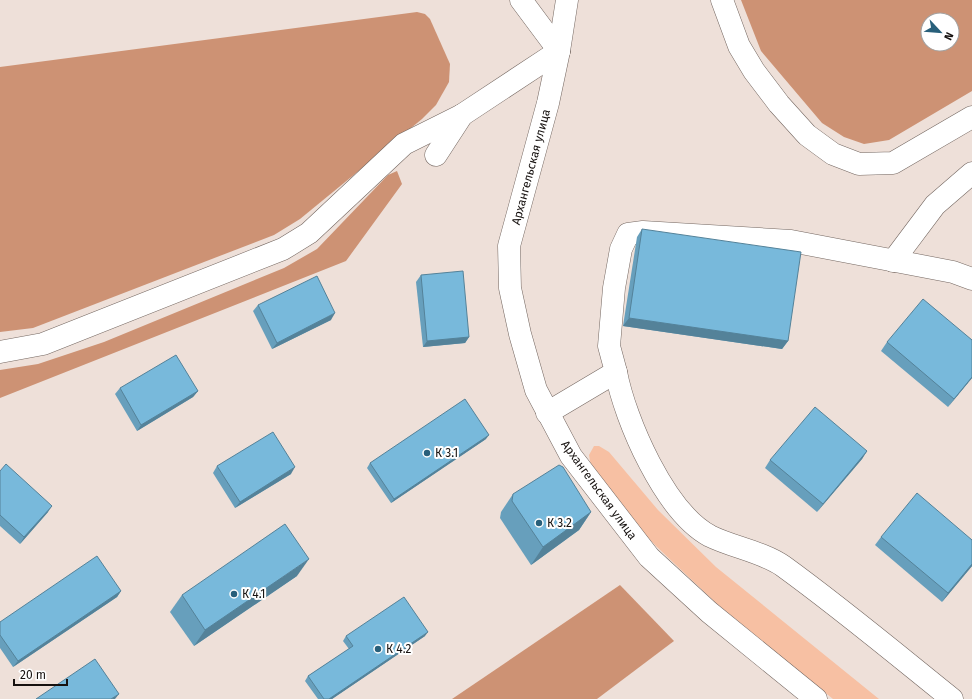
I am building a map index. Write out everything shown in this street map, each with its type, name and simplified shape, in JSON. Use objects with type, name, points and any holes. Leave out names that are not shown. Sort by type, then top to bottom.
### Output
[{"type":"street","points":[[0,352],[43,344],[283,249],[309,233],[404,144],[462,115],[559,51],[521,0]]},
{"type":"street","name":"Архангельская улица","points":[[567,0],[559,51],[548,103],[509,246],[510,288],[520,334],[536,390],[571,456],[649,557],[709,612],[816,699]]},
{"type":"street","points":[[722,0],[739,46],[754,71],[779,104],[807,135],[833,154],[860,164],[893,162],[972,117]]},
{"type":"street","points":[[436,155],[462,115]]},
{"type":"street","points":[[893,261],[935,205],[972,173]]},
{"type":"street","points":[[952,699],[780,564],[710,536],[690,522],[677,508],[660,484],[627,412],[609,346],[613,296],[621,249],[628,234],[643,232],[791,241],[953,272],[972,279]]},
{"type":"street","points":[[547,413],[616,372]]},
{"type":"shaded area","points":[[741,0],[972,0],[972,91],[889,140],[864,144],[844,137],[822,123],[761,51]]},
{"type":"shaded area","points":[[417,12],[425,14],[430,19],[450,64],[449,82],[436,105],[422,119],[300,219],[274,235],[33,328],[0,332],[0,67]]},
{"type":"shaded area","points":[[397,171],[402,184],[346,261],[0,398],[0,370],[38,364],[104,342],[284,268],[317,249],[388,175]]},
{"type":"shaded area","points":[[594,446],[599,446],[609,452],[658,510],[716,567],[879,699],[833,699],[716,603],[657,547],[622,511],[591,467],[589,455]]},
{"type":"shaded area","points":[[620,585],[674,641],[597,699],[452,699]]},
{"type":"building","points":[[642,229],[801,252],[788,341],[629,318]]},
{"type":"building","points":[[463,271],[469,337],[427,341],[421,275]]},
{"type":"building","points":[[317,276],[335,313],[277,343],[258,305]]},
{"type":"building","points":[[923,299],[972,340],[972,377],[954,399],[887,342]]},
{"type":"building","points":[[176,355],[198,391],[141,425],[120,388]]},
{"type":"building","name":"К 3.1","points":[[465,399],[489,435],[394,499],[370,463]]},
{"type":"building","points":[[815,407],[867,451],[823,504],[770,460]]},
{"type":"building","points":[[273,432],[295,467],[240,502],[217,466]]},
{"type":"building","points":[[6,464],[52,506],[24,537],[0,515],[0,471]]},
{"type":"building","points":[[559,465],[563,467],[591,512],[543,547],[512,501],[513,494]]},
{"type":"building","points":[[917,493],[972,540],[972,564],[948,593],[881,537]]},
{"type":"building","name":"К 4.1","points":[[285,524],[309,559],[205,630],[182,595]]},
{"type":"building","points":[[97,556],[121,591],[18,661],[0,635],[0,622]]},
{"type":"building","name":"К 4.2","points":[[404,597],[428,632],[329,699],[324,699],[308,676],[353,646],[346,636]]},
{"type":"building","points":[[95,659],[119,694],[111,699],[36,699]]},
{"type":"place","name":"К 3.1","points":[[427,453]]},
{"type":"place","name":"К 3.2","points":[[539,523]]},
{"type":"place","name":"К 4.1","points":[[234,594]]},
{"type":"place","name":"К 4.2","points":[[378,649]]}]
